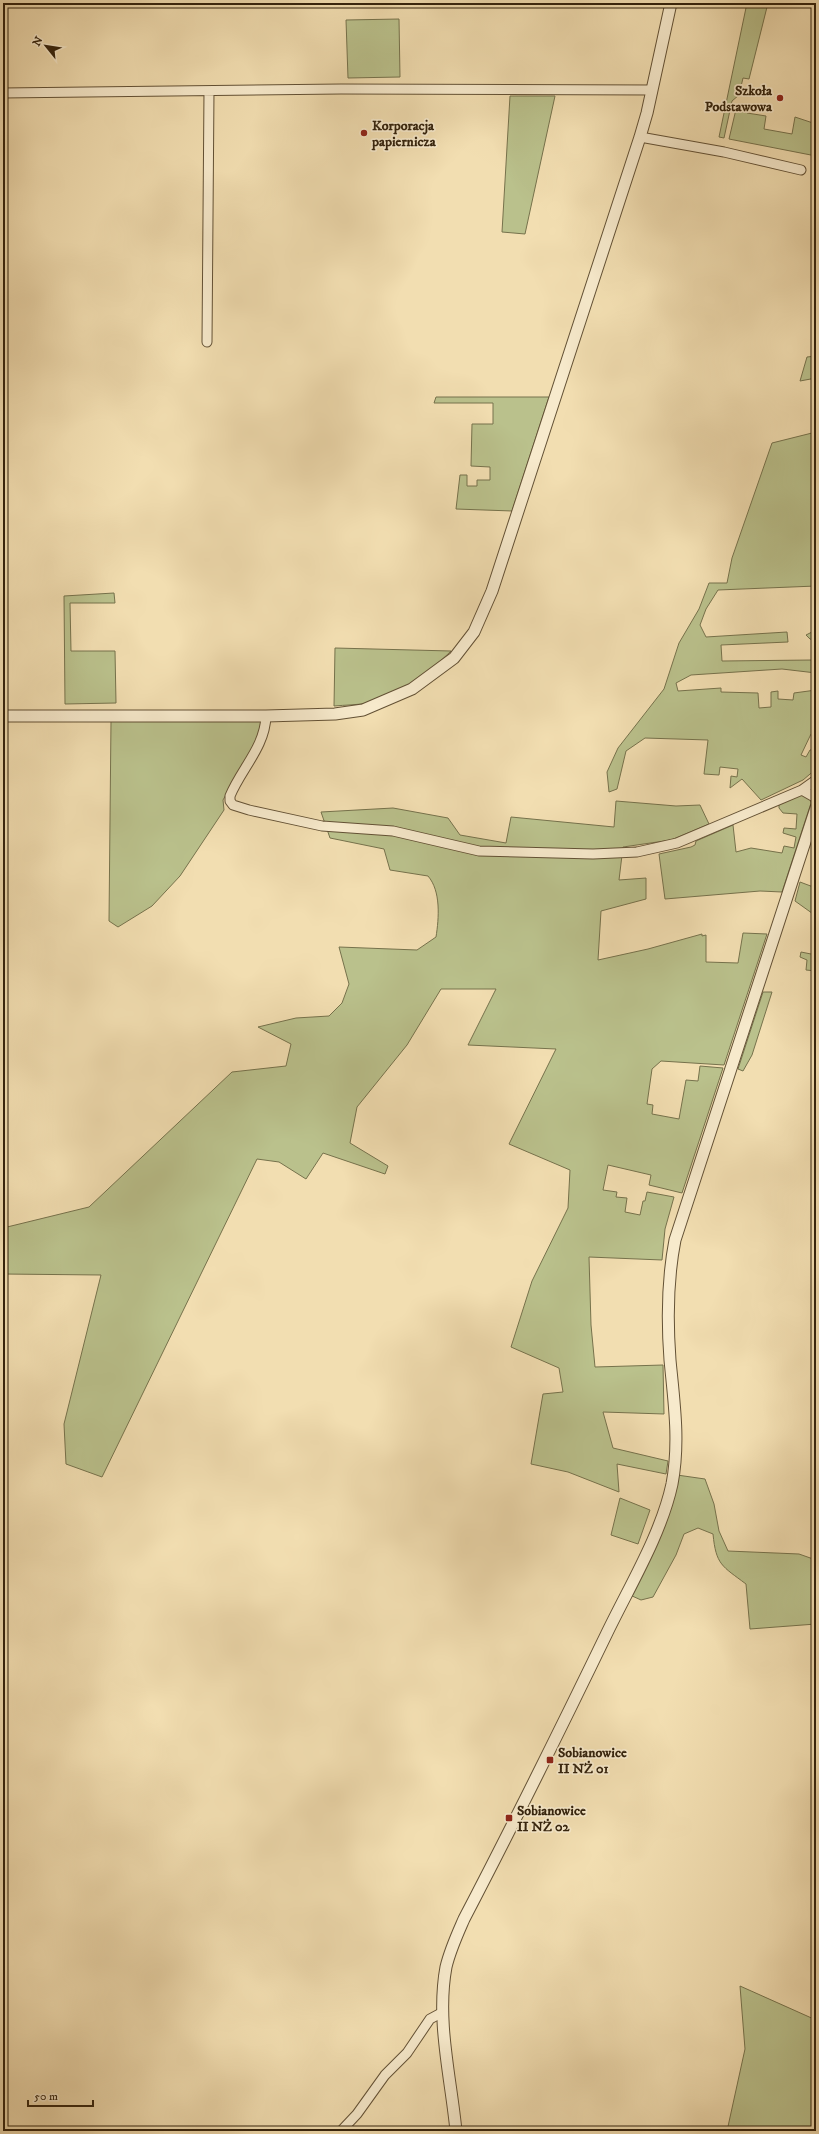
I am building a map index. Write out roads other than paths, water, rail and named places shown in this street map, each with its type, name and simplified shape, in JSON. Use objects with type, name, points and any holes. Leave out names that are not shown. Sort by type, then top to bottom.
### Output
[{"type":"street","points":[[3,716],[266,716],[348,713],[382,704],[412,690],[439,671],[460,652],[474,632],[497,577],[640,137],[671,3]]},
{"type":"street","points":[[3,93],[341,89],[652,90]]},
{"type":"street","points":[[207,342],[209,91]]},
{"type":"street","points":[[640,137],[724,152],[801,170]]},
{"type":"street","points":[[266,716],[262,736],[230,796],[230,801],[233,805],[322,826],[406,833],[444,844],[479,851],[593,854],[637,852],[677,843],[802,790],[816,780]]},
{"type":"street","points":[[802,790],[816,798]]},
{"type":"street","points":[[456,2131],[443,2012],[447,1965],[458,1933],[658,1528],[668,1499],[673,1476],[677,1442],[669,1340],[668,1298],[675,1240],[816,808]]},
{"type":"street","points":[[341,2131],[357,2114],[385,2075],[407,2052],[430,2019],[443,2012]]},
{"type":"place","name":"Szkoła Podstawowa","points":[[780,98]]},
{"type":"place","name":"Korporacja papiernicza","points":[[364,133]]},
{"type":"place","name":"Sobianowice II NŻ 01","points":[[550,1760]]},
{"type":"place","name":"Sobianowice II NŻ 02","points":[[509,1818]]}]
